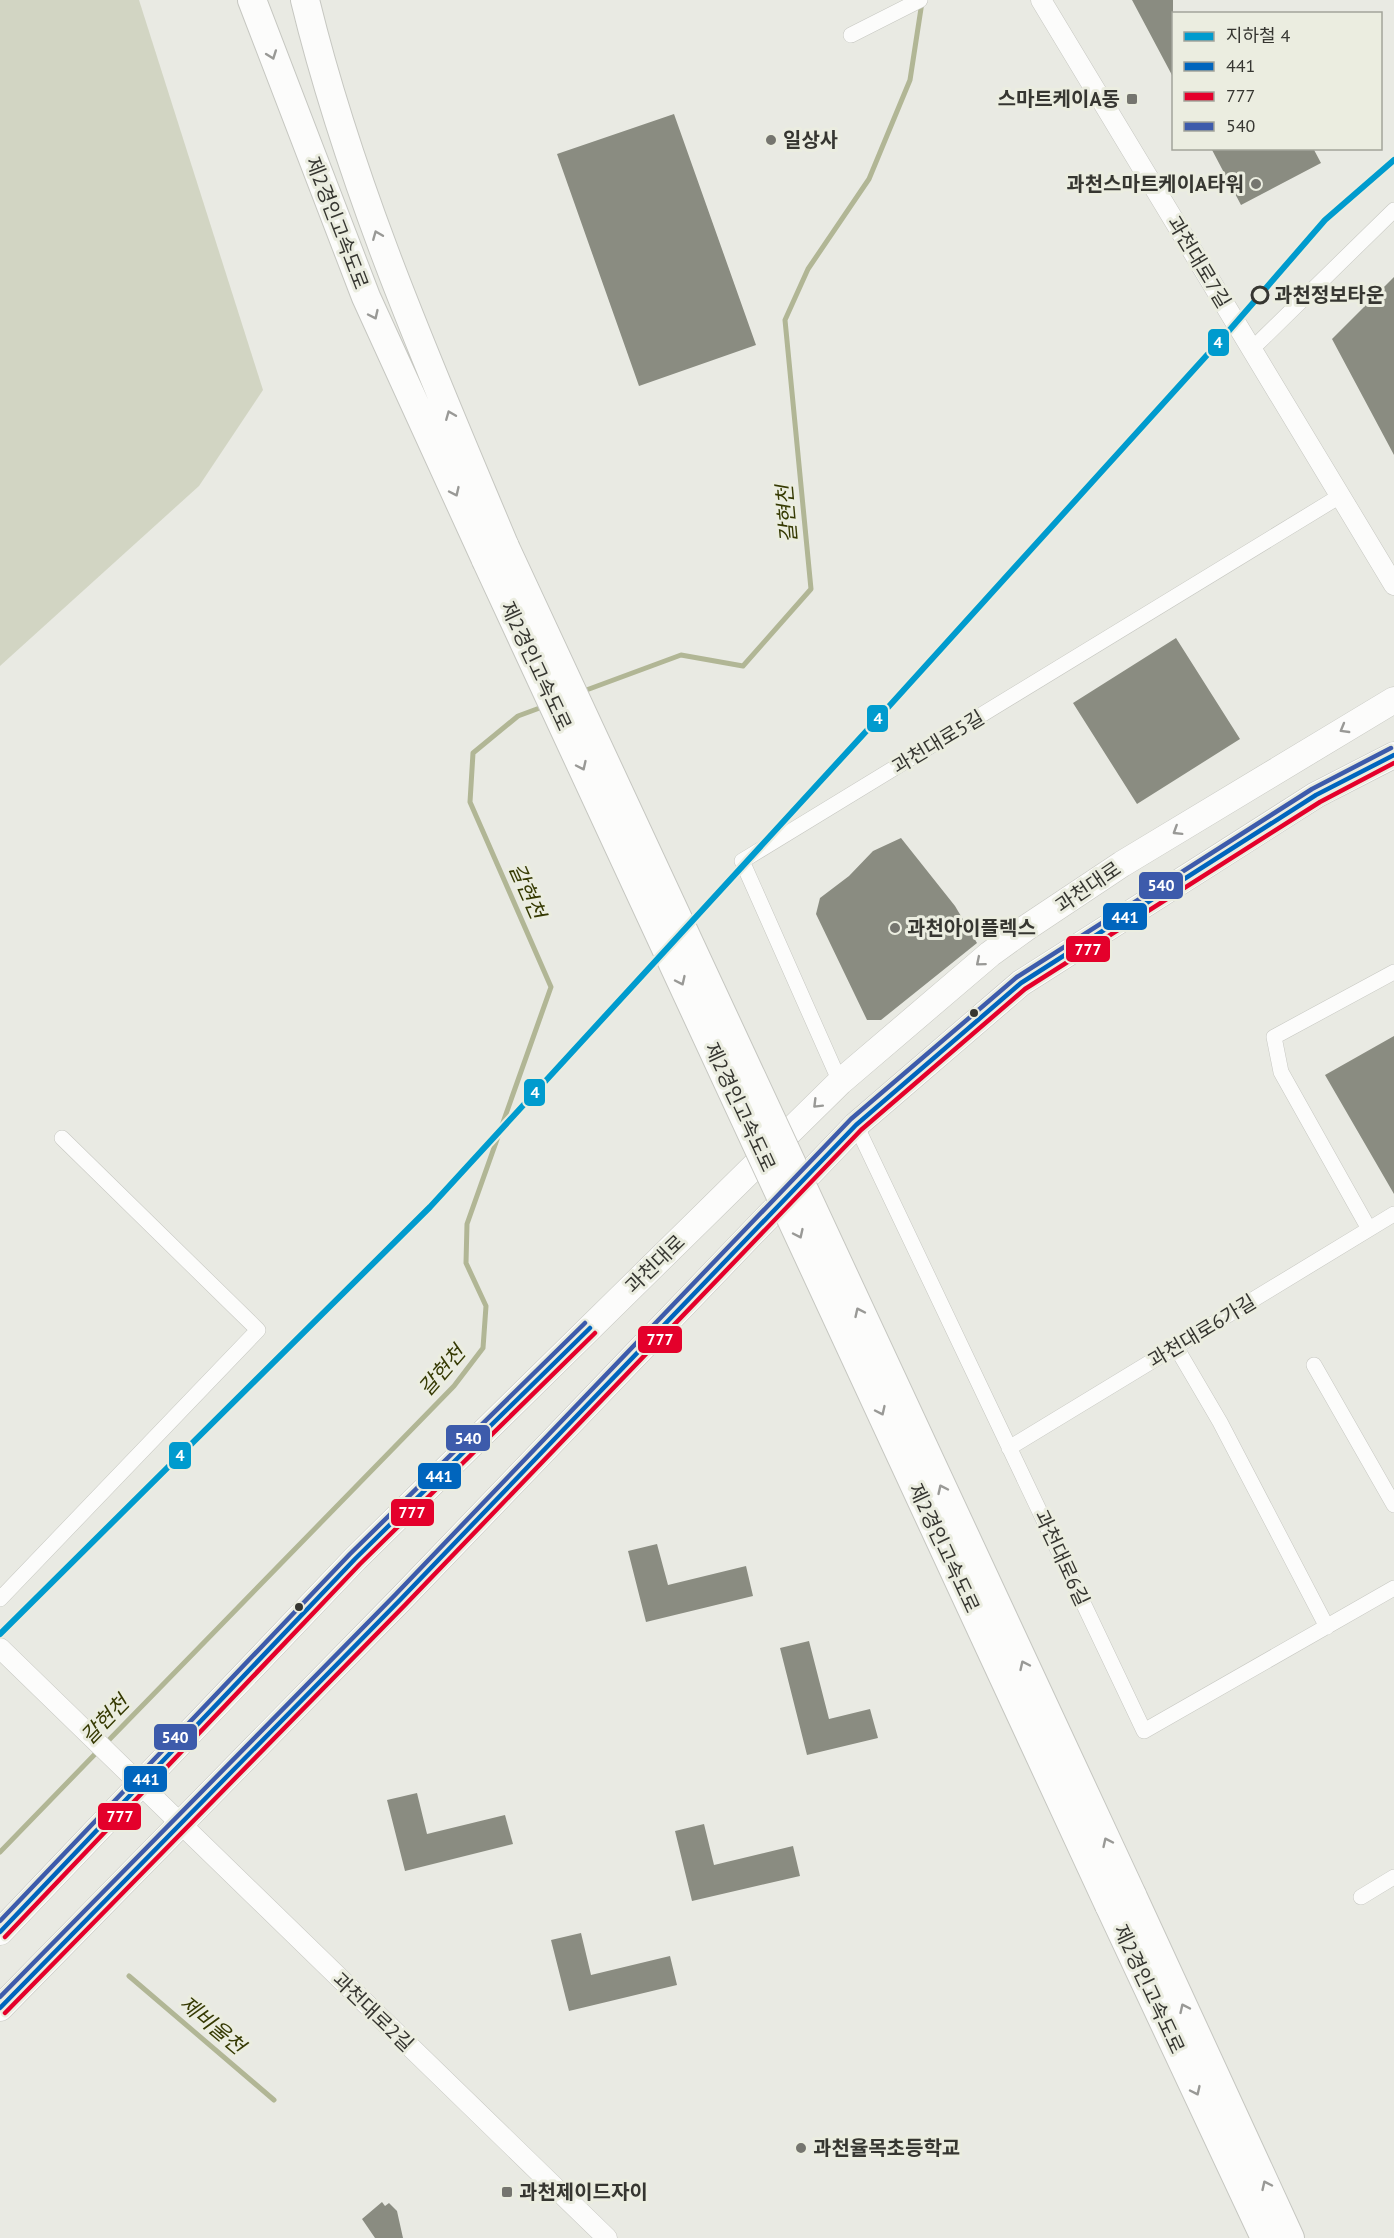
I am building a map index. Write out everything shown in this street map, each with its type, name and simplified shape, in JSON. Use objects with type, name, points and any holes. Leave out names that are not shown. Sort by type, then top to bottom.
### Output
[{"type":"highway","name":"제2경인고속도로","points":[[252,0],[366,297],[496,554],[1121,1900],[1290,2238]]},
{"type":"highway","name":"제2경인고속도로","points":[[305,0],[319,57],[362,196],[496,554]]},
{"type":"highway","name":"제2경인고속도로","points":[[1121,1900],[1264,2238]]},
{"type":"main road","name":"과천대로","points":[[0,1932],[355,1559],[840,1082],[990,954],[1026,928],[1122,864],[1394,700]]},
{"type":"main road","points":[[0,2008],[856,1125],[1021,983],[1316,795],[1394,755]]},
{"type":"street","points":[[851,35],[920,0]]},
{"type":"street","name":"과천대로7길","points":[[1041,0],[1394,585]]},
{"type":"street","points":[[1252,349],[1394,210]]},
{"type":"street","name":"과천대로5길","points":[[840,1082],[742,861],[1340,496]]},
{"type":"street","points":[[1369,1229],[1281,1072],[1274,1037],[1394,972]]},
{"type":"street","name":"과천대로6길","points":[[856,1125],[1144,1731],[1394,1588]]},
{"type":"street","points":[[0,1599],[258,1330],[62,1138]]},
{"type":"street","name":"과천대로6가길","points":[[1010,1448],[1394,1214]]},
{"type":"street","points":[[1176,1347],[1220,1422],[1327,1626]]},
{"type":"street","points":[[1314,1365],[1394,1505]]},
{"type":"street","name":"과천대로2길","points":[[0,1648],[607,2238]]},
{"type":"street","points":[[1361,1897],[1394,1877]]},
{"type":"green space","points":[[0,0],[139,0],[263,390],[199,486],[0,666]]},
{"type":"building","points":[[1132,0],[1173,0],[1172,75]]},
{"type":"building","points":[[674,114],[756,345],[639,386],[557,154]]},
{"type":"building","name":"과천스마트케이A타워","points":[[1212,150],[1314,150],[1321,163],[1241,205]]},
{"type":"building","points":[[1394,277],[1394,455],[1332,339]]},
{"type":"building","points":[[1176,638],[1240,739],[1137,804],[1073,703]]},
{"type":"building","name":"과천아이플렉스","points":[[901,838],[955,906],[977,943],[881,1020],[867,1020],[816,914],[820,898],[849,876],[873,851]]},
{"type":"building","points":[[1394,1036],[1394,1194],[1325,1075]]},
{"type":"building","points":[[657,1544],[668,1585],[746,1566],[753,1596],[646,1622],[628,1551]]},
{"type":"building","points":[[809,1641],[829,1719],[870,1709],[878,1738],[807,1755],[780,1648]]},
{"type":"building","points":[[417,1793],[427,1834],[505,1815],[513,1844],[405,1871],[387,1800]]},
{"type":"building","points":[[704,1824],[714,1865],[793,1846],[800,1876],[692,1901],[675,1831]]},
{"type":"building","points":[[581,1933],[591,1975],[670,1956],[677,1985],[569,2011],[551,1940]]},
{"type":"building","points":[[382,2202],[385,2206],[389,2203],[397,2211],[403,2238],[375,2238],[362,2219]]},
{"type":"waterway","name":"갈현천","points":[[581,692],[681,655],[743,666],[811,589],[785,320],[808,269],[869,179],[910,80],[922,2]]},
{"type":"waterway","name":"갈현천","points":[[105,1744],[454,1386],[483,1348],[486,1306],[466,1263],[467,1224],[551,987],[470,802],[473,753],[518,716],[545,706]]},
{"type":"waterway","name":"갈현천","points":[[0,1852],[99,1750]]},
{"type":"waterway","name":"제비울천","points":[[129,1976],[274,2100]]},
{"type":"metro line","name":"4","points":[[0,1634],[430,1207],[882,714],[1227,333],[1325,220],[1394,160]]},
{"type":"transit line","name":"540","points":[[0,1997],[395,1595],[851,1119],[1017,977],[1312,789],[1391,748]]},
{"type":"transit line","name":"441","points":[[0,2008],[400,1600],[856,1125],[1021,983],[1316,795],[1394,755]]},
{"type":"transit line","name":"777","points":[[5,2013],[405,1605],[861,1130],[1025,989],[1320,802],[1394,763]]},
{"type":"transit line","name":"540","points":[[0,1921],[350,1554],[585,1323]]},
{"type":"transit line","name":"441","points":[[0,1932],[355,1559],[590,1328]]},
{"type":"transit line","name":"777","points":[[5,1937],[360,1564],[595,1333]]},
{"type":"place","name":"스마트케이A동","points":[[1132,99]]},
{"type":"place","name":"일상사","points":[[771,140]]},
{"type":"place","name":"과천스마트케이A타워","points":[[1256,184]]},
{"type":"place","name":"과천정보타운","points":[[1260,295]]},
{"type":"place","name":"과천아이플렉스","points":[[895,928]]},
{"type":"place","name":"과천율목초등학교","points":[[801,2148]]},
{"type":"place","name":"과천제이드자이","points":[[507,2192]]}]
